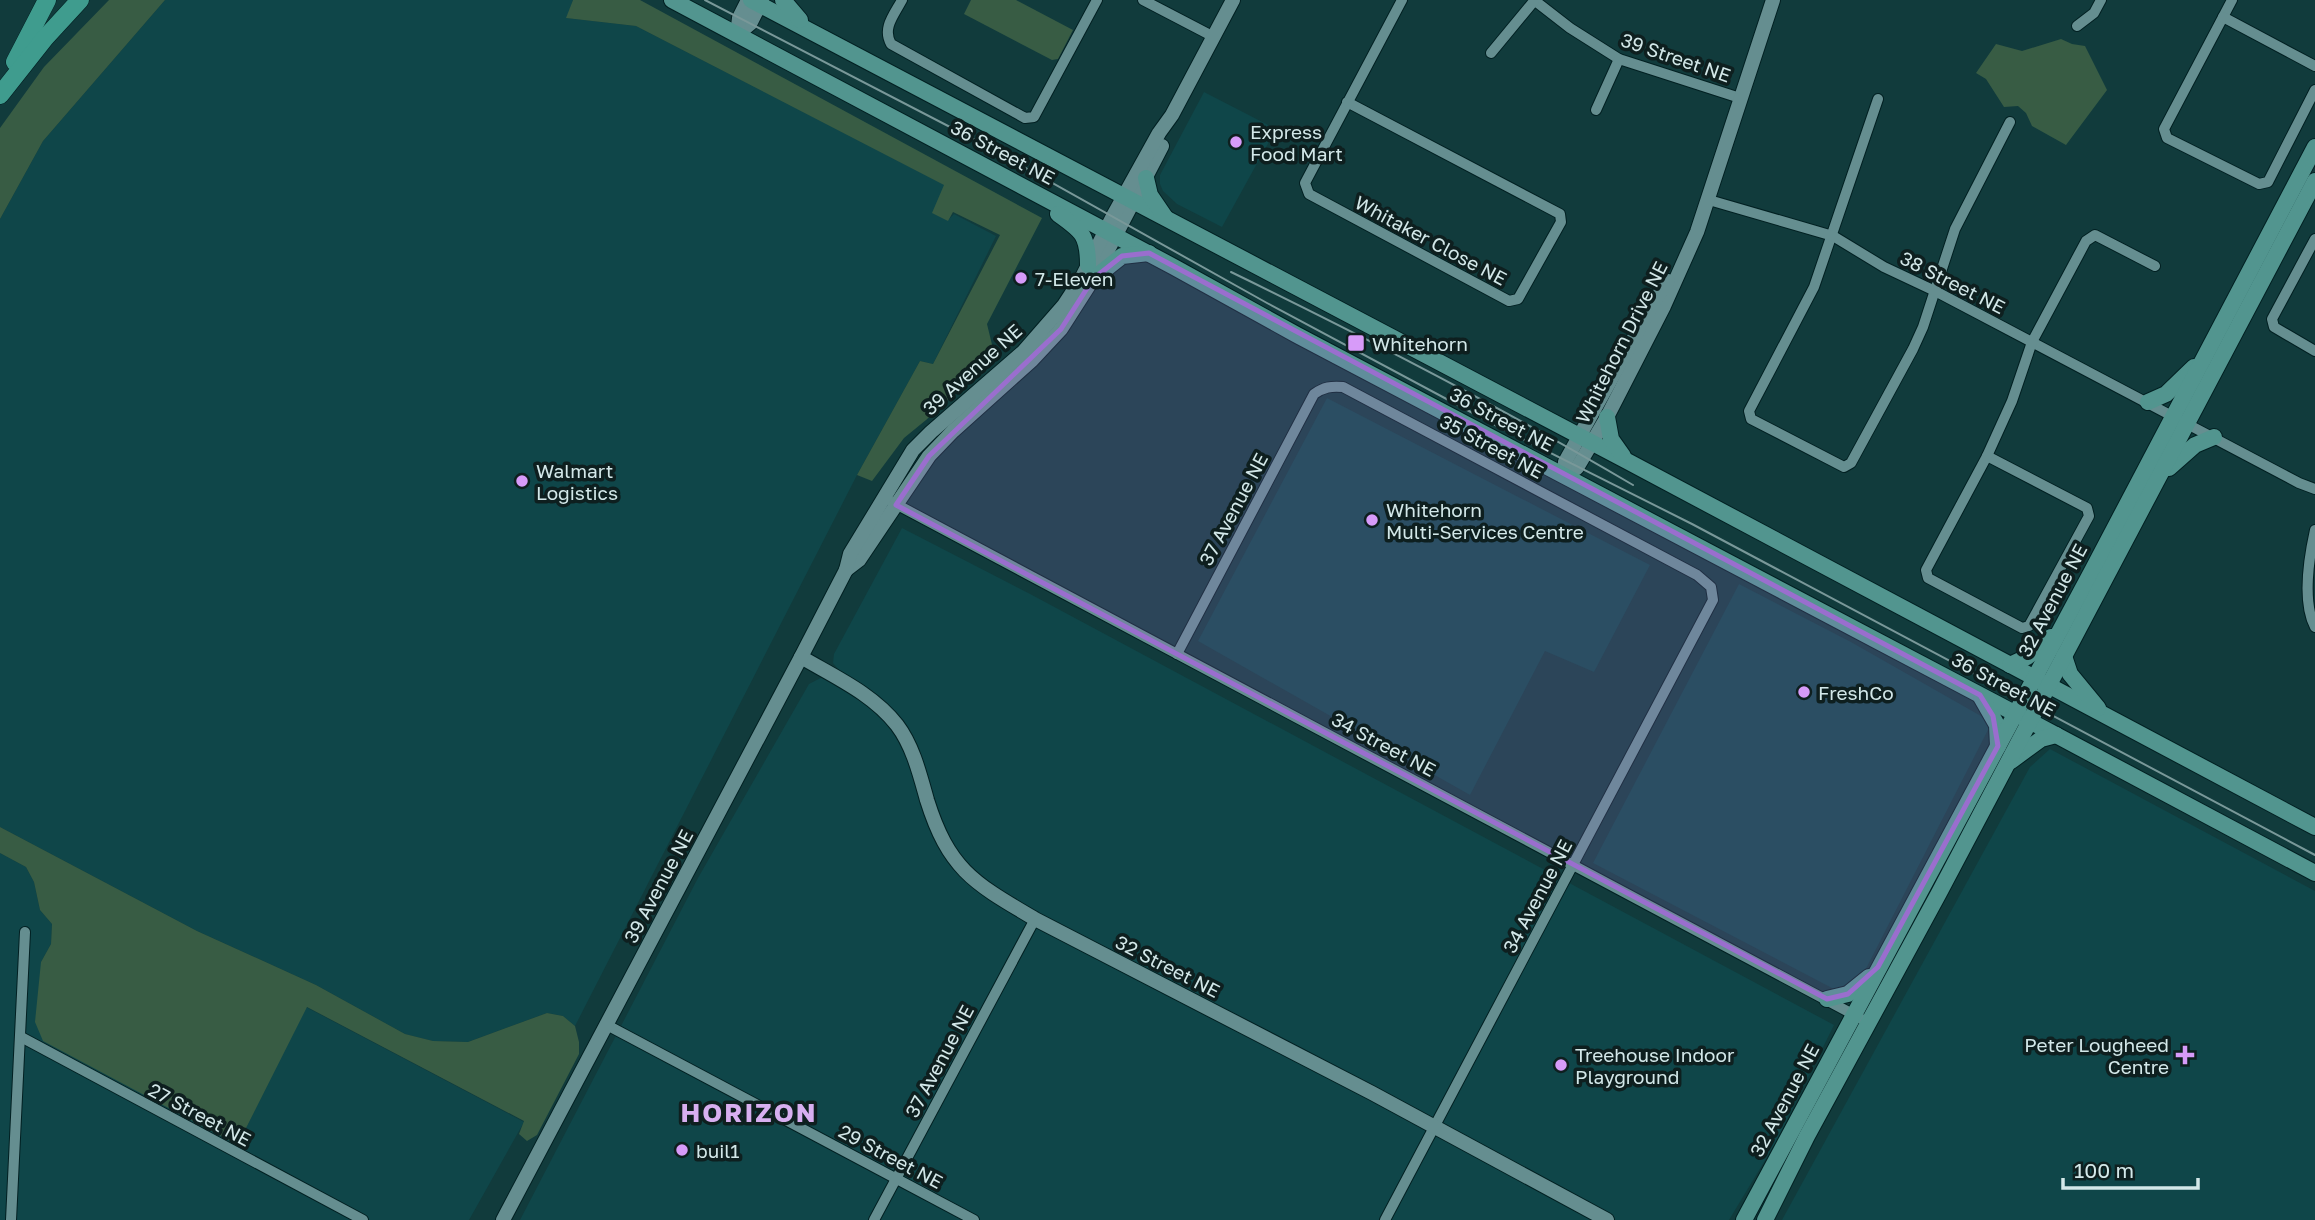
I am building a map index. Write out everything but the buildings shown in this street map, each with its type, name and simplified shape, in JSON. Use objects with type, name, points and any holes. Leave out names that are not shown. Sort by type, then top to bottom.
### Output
[{"type":"main road","points":[[0,86],[47,0]]},
{"type":"main road","points":[[0,95],[45,38],[80,0]]},
{"type":"main road","name":"36 Street NE","points":[[671,0],[1149,253],[1297,335],[2315,873]]},
{"type":"main road","points":[[783,0],[812,32]]},
{"type":"main road","name":"36 Street NE","points":[[755,1],[2315,827]]},
{"type":"main road","name":"32 Avenue NE","points":[[2041,681],[2064,656],[2157,480],[2204,359],[2315,146]]},
{"type":"main road","points":[[1146,178],[1150,195],[1169,222]]},
{"type":"main road","name":"32 Avenue NE","points":[[1765,1220],[2006,765],[2022,717],[2041,681],[2062,627],[2315,181]]},
{"type":"main road","points":[[1040,195],[1054,211],[1086,237],[1090,272],[1122,256],[1149,253]]},
{"type":"main road","points":[[2148,402],[2166,394],[2204,359]]},
{"type":"main road","points":[[1606,417],[1611,439],[1627,461]]},
{"type":"main road","points":[[2157,480],[2195,445],[2214,437]]},
{"type":"main road","points":[[2010,665],[2027,657],[2062,627]]},
{"type":"main road","points":[[2064,656],[2070,674],[2104,715]]},
{"type":"main road","points":[[1980,695],[1997,725],[1998,746]]},
{"type":"main road","name":"32 Avenue NE","points":[[1744,1220],[1998,746],[2022,717]]},
{"type":"main road","points":[[2006,765],[2042,739],[2056,735]]},
{"type":"main road","points":[[1827,999],[1848,994],[1864,984],[1878,967]]},
{"type":"street","points":[[902,0],[887,28],[886,36],[891,44],[1025,118],[1034,117],[1097,0]]},
{"type":"street","points":[[1143,0],[1214,37]]},
{"type":"street","points":[[1128,200],[1159,133],[1172,116],[1233,0]]},
{"type":"street","name":"Whitaker Close NE","points":[[1347,102],[1560,214],[1561,222],[1518,299],[1509,301],[1309,194],[1305,183],[1347,102],[1402,0]]},
{"type":"street","points":[[1491,53],[1534,0]]},
{"type":"street","name":"39 Street NE","points":[[1534,0],[1570,28],[1619,59],[1740,98]]},
{"type":"street","name":"Whitehorn Drive NE","points":[[1585,439],[1606,417],[1664,306],[1698,232],[1773,0]]},
{"type":"street","points":[[2077,26],[2094,13],[2101,0]]},
{"type":"street","points":[[2232,0],[2164,130],[2166,138],[2259,184],[2267,181],[2315,90]]},
{"type":"street","points":[[737,35],[750,24],[755,1]]},
{"type":"street","points":[[2223,17],[2315,66]]},
{"type":"street","points":[[1596,110],[1619,59]]},
{"type":"street","points":[[1878,99],[1814,287],[1749,411],[1751,419],[1844,467],[1851,464],[1913,349],[1955,229],[2010,122]]},
{"type":"street","points":[[1128,200],[1146,178],[1166,138],[1172,116]]},
{"type":"street","name":"39 Avenue NE","points":[[503,1220],[846,570],[859,560],[890,501],[929,456],[1061,330],[1128,200]]},
{"type":"street","name":"38 Street NE","points":[[1709,200],[1833,236],[1884,267],[2315,489]]},
{"type":"street","points":[[1987,456],[2087,508],[2088,516],[2029,626],[2022,628],[1928,578],[1926,570],[1987,456],[2012,401],[2032,342],[2086,241],[2095,235],[2155,267]]},
{"type":"street","points":[[2315,239],[2273,319],[2274,327],[2315,351]]},
{"type":"street","name":"Whitehorn Drive NE","points":[[1564,475],[1577,468],[1585,439],[1655,300],[1684,258]]},
{"type":"street","name":"35 Street NE","points":[[1327,387],[1343,387],[1697,575],[1711,587]]},
{"type":"street","name":"37 Avenue NE","points":[[1177,654],[1314,394],[1327,387]]},
{"type":"street","name":"34 Street NE","points":[[890,501],[1869,1022]]},
{"type":"street","points":[[2315,530],[2310,552],[2308,603],[2315,626]]},
{"type":"street","name":"34 Avenue NE","points":[[1385,1220],[1713,600],[1711,587]]},
{"type":"street","name":"32 Street NE","points":[[802,657],[873,700],[899,727],[912,752],[933,817],[954,859],[978,883],[1035,919],[1372,1093],[1606,1220]]},
{"type":"street","name":"37 Avenue NE","points":[[874,1220],[1035,919]]},
{"type":"street","points":[[11,1220],[25,932]]},
{"type":"street","name":"29 Street NE","points":[[605,1024],[974,1220]]},
{"type":"street","name":"27 Street NE","points":[[21,1037],[363,1220]]},
{"type":"highlighted area","points":[[1149,253],[1980,695],[1993,716],[1998,746],[1878,967],[1848,994],[1827,999],[896,505],[929,456],[1061,329],[1093,279],[1122,256]]},
{"type":"shaded area","points":[[165,0],[573,0],[567,18],[636,26],[945,185],[933,213],[948,220],[954,214],[996,236],[933,364],[920,361],[857,475],[575,1026],[563,1016],[547,1013],[468,1042],[433,1041],[405,1034],[316,985],[197,931],[0,827],[0,219],[43,141]]},
{"type":"shaded area","points":[[1204,92],[1276,129],[1222,227],[1177,204],[1163,191],[1160,184],[1160,175]]},
{"type":"shaded area","points":[[1327,398],[1650,565],[1594,672],[1545,651],[1470,795],[1198,641]]},
{"type":"shaded area","points":[[902,528],[1834,1025],[1776,1142],[1729,1220],[520,1220],[698,878],[809,684],[838,669],[833,663],[834,654]]},
{"type":"shaded area","points":[[1739,584],[1851,642],[1981,716],[1990,726],[1851,998],[1593,863]]},
{"type":"shaded area","points":[[2050,749],[2315,891],[2315,1220],[1782,1220],[2030,767]]},
{"type":"shaded area","points":[[0,853],[26,867],[34,882],[40,910],[52,924],[51,944],[41,962],[239,1142],[306,1007],[524,1122],[469,1220],[0,1220]]},
{"type":"green space","points":[[109,0],[165,0],[43,141],[0,219],[0,128],[44,67]]},
{"type":"green space","points":[[573,0],[640,0],[1042,218],[987,324],[995,357],[904,438],[872,481],[857,475],[920,361],[933,364],[1000,235],[953,212],[948,221],[932,213],[944,185],[636,26],[566,18]]},
{"type":"green space","points":[[971,0],[1016,0],[1073,30],[1058,59],[1052,60],[964,14]]},
{"type":"green space","points":[[2061,39],[2085,46],[2107,90],[2066,145],[2032,126],[2026,113],[2018,106],[2004,107],[1986,79],[1976,73],[1996,44],[2022,51]]},
{"type":"green space","points":[[0,827],[197,931],[316,985],[405,1034],[433,1041],[468,1042],[547,1013],[563,1016],[575,1026],[579,1054],[537,1135],[527,1141],[519,1134],[524,1121],[307,1007],[239,1142],[234,1143],[43,1041],[35,1022],[41,962],[51,944],[52,924],[40,910],[34,882],[26,867],[0,853]]},
{"type":"tram line","points":[[705,0],[979,142],[1267,303],[1497,426],[1692,524],[2315,855]]},
{"type":"tram line","points":[[1231,272],[1434,374],[1633,485]]},
{"type":"place","name":"Express Food Mart","points":[[1236,142]]},
{"type":"place","name":"7-Eleven","points":[[1021,278]]},
{"type":"place","name":"Whitehorn","points":[[1356,343]]},
{"type":"place","name":"Walmart Logistics","points":[[522,481]]},
{"type":"place","name":"Whitehorn Multi-Services Centre","points":[[1372,520]]},
{"type":"place","name":"FreshCo","points":[[1804,692]]},
{"type":"place","name":"Peter Lougheed Centre","points":[[2185,1055]]},
{"type":"place","name":"Treehouse Indoor Playground","points":[[1561,1065]]},
{"type":"place","name":"buil1","points":[[682,1150]]},
{"type":"district","name":"HORIZON","points":[[749,1112]]}]
